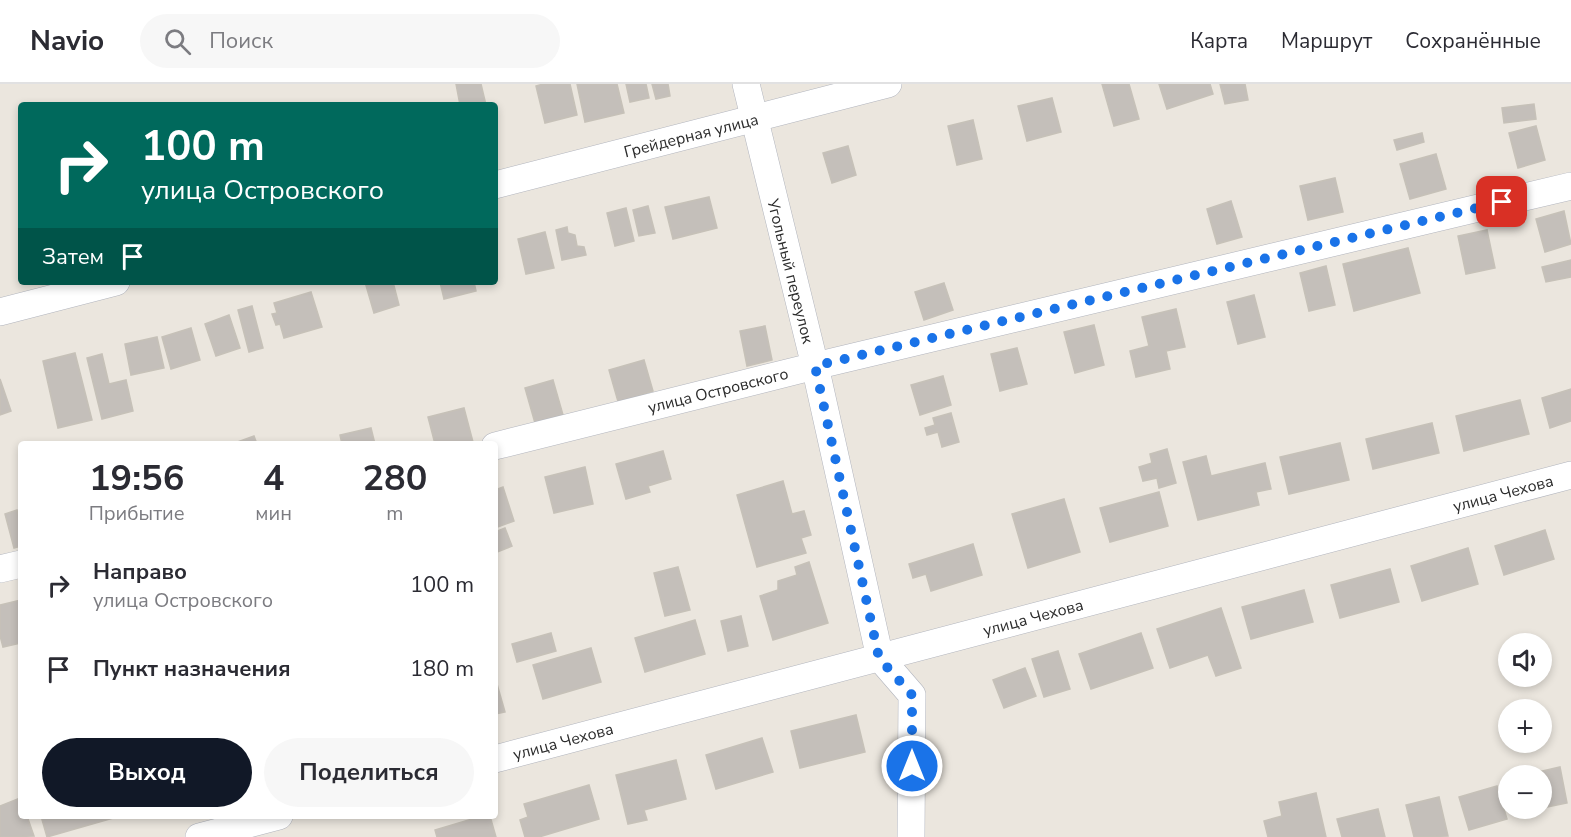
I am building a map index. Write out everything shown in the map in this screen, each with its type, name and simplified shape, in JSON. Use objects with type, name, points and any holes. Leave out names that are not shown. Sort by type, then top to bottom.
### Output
[{"type":"street","name":"Угольный переулок","points":[[746,84],[815,366],[879,658],[912,695],[911,837]]},
{"type":"street","name":"Грейдерная улица","points":[[498,184],[888,84]]},
{"type":"street","name":"улица Островского","points":[[498,445],[815,366],[1571,186]]},
{"type":"street","points":[[0,312],[104,285]]},
{"type":"street","name":"улица Чехова","points":[[498,758],[1571,475]]},
{"type":"street","points":[[0,569],[18,565]]},
{"type":"street","points":[[199,837],[268,819]]},
{"type":"building","points":[[456,84],[481,84],[485,102],[459,102]]},
{"type":"building","points":[[570,84],[577,115],[545,123],[536,86]]},
{"type":"building","points":[[577,84],[617,84],[624,113],[585,122]]},
{"type":"building","points":[[626,84],[646,84],[649,98],[630,102]]},
{"type":"building","points":[[652,84],[668,84],[670,96],[656,99]]},
{"type":"building","points":[[1102,84],[1129,84],[1139,119],[1114,126]]},
{"type":"building","points":[[1159,84],[1210,84],[1213,94],[1167,109]]},
{"type":"building","points":[[1220,84],[1245,84],[1248,100],[1225,104]]},
{"type":"building","points":[[1052,98],[1061,132],[1027,141],[1018,106]]},
{"type":"building","points":[[1534,104],[1536,119],[1504,123],[1502,108]]},
{"type":"building","points":[[973,120],[982,159],[957,165],[948,126]]},
{"type":"building","points":[[1536,126],[1545,160],[1518,168],[1509,133]]},
{"type":"building","points":[[1422,133],[1424,142],[1397,150],[1394,140]]},
{"type":"building","points":[[848,146],[856,175],[832,183],[823,153]]},
{"type":"building","points":[[1436,154],[1446,189],[1410,199],[1400,164]]},
{"type":"building","points":[[1335,178],[1343,212],[1308,220],[1300,186]]},
{"type":"building","points":[[709,197],[717,228],[673,239],[665,207]]},
{"type":"building","points":[[1231,201],[1242,237],[1217,244],[1207,209]]},
{"type":"building","points":[[648,206],[655,233],[639,236],[633,210]]},
{"type":"building","points":[[626,208],[634,241],[615,246],[607,213]]},
{"type":"building","points":[[1564,211],[1571,244],[1545,252],[1536,219]]},
{"type":"building","points":[[567,227],[568,233],[575,235],[577,246],[584,247],[586,255],[562,260],[556,230]]},
{"type":"building","points":[[1487,230],[1495,268],[1466,274],[1458,236]]},
{"type":"building","points":[[545,232],[554,268],[526,274],[518,239]]},
{"type":"building","points":[[1408,248],[1420,293],[1354,311],[1343,264]]},
{"type":"building","points":[[1571,260],[1571,277],[1546,282],[1542,267]]},
{"type":"building","points":[[1326,266],[1335,305],[1309,311],[1300,273]]},
{"type":"building","points":[[944,283],[953,310],[924,320],[915,292]]},
{"type":"building","points":[[366,285],[394,285],[399,305],[374,313]]},
{"type":"building","points":[[441,285],[475,285],[476,291],[444,299]]},
{"type":"building","points":[[311,292],[322,327],[284,338],[280,324],[276,325],[272,314],[277,313],[274,303]]},
{"type":"building","points":[[1254,295],[1265,337],[1238,344],[1227,302]]},
{"type":"building","points":[[252,306],[263,348],[249,352],[238,310]]},
{"type":"building","points":[[1176,309],[1185,347],[1166,351],[1170,369],[1136,377],[1130,351],[1149,346],[1142,317]]},
{"type":"building","points":[[229,315],[240,348],[216,356],[205,324]]},
{"type":"building","points":[[1094,325],[1104,365],[1075,373],[1064,332]]},
{"type":"building","points":[[765,326],[772,360],[747,366],[740,331]]},
{"type":"building","points":[[191,328],[200,360],[171,369],[162,337]]},
{"type":"building","points":[[157,337],[164,368],[131,375],[125,344]]},
{"type":"building","points":[[1017,348],[1027,384],[1000,391],[991,354]]},
{"type":"building","points":[[75,353],[92,420],[58,428],[43,361]]},
{"type":"building","points":[[102,354],[109,384],[126,380],[133,411],[102,419],[87,358]]},
{"type":"building","points":[[644,360],[653,391],[641,395],[644,404],[619,405],[609,370]]},
{"type":"building","points":[[943,376],[951,405],[920,415],[911,385]]},
{"type":"building","points":[[0,379],[11,411],[0,415]]},
{"type":"building","points":[[553,380],[563,415],[535,423],[525,388]]},
{"type":"building","points":[[1571,389],[1571,421],[1550,428],[1542,398]]},
{"type":"building","points":[[1520,400],[1529,434],[1464,451],[1456,416]]},
{"type":"building","points":[[464,408],[473,441],[434,441],[428,417]]},
{"type":"building","points":[[951,413],[959,442],[942,447],[938,432],[927,435],[925,428],[935,425],[933,418]]},
{"type":"building","points":[[1432,423],[1439,453],[1373,469],[1366,439]]},
{"type":"building","points":[[371,428],[374,441],[341,441],[340,435]]},
{"type":"building","points":[[254,436],[256,441],[240,441]]},
{"type":"building","points":[[1340,443],[1349,480],[1289,494],[1280,457]]},
{"type":"building","points":[[1167,449],[1176,483],[1159,488],[1157,478],[1143,481],[1139,467],[1152,463],[1150,454]]},
{"type":"building","points":[[663,451],[671,479],[648,486],[650,492],[626,499],[616,464]]},
{"type":"building","points":[[1206,456],[1211,476],[1265,463],[1271,489],[1256,492],[1259,505],[1198,520],[1183,462]]},
{"type":"building","points":[[585,467],[593,504],[554,513],[545,477]]},
{"type":"building","points":[[783,481],[792,514],[804,511],[811,535],[801,538],[806,553],[757,567],[737,495]]},
{"type":"building","points":[[503,487],[514,521],[498,527],[498,489]]},
{"type":"building","points":[[1159,492],[1168,526],[1110,542],[1100,508]]},
{"type":"building","points":[[1064,499],[1080,552],[1028,568],[1012,514]]},
{"type":"building","points":[[17,510],[18,547],[14,548],[5,514]]},
{"type":"building","points":[[505,528],[512,546],[498,552],[498,531]]},
{"type":"building","points":[[1545,530],[1554,559],[1504,575],[1495,546]]},
{"type":"building","points":[[973,544],[982,575],[931,591],[926,574],[913,578],[909,564]]},
{"type":"building","points":[[1468,548],[1478,584],[1422,601],[1411,566]]},
{"type":"building","points":[[809,562],[828,623],[773,640],[760,596],[778,590],[778,581],[797,575],[795,567]]},
{"type":"building","points":[[678,567],[690,610],[665,616],[654,573]]},
{"type":"building","points":[[1390,569],[1399,602],[1340,618],[1331,585]]},
{"type":"building","points":[[1304,590],[1313,622],[1251,639],[1242,607]]},
{"type":"building","points":[[18,601],[18,644],[3,647],[0,636],[0,605]]},
{"type":"building","points":[[1221,608],[1241,668],[1216,676],[1208,655],[1170,668],[1157,629]]},
{"type":"building","points":[[741,616],[748,646],[728,651],[721,621]]},
{"type":"building","points":[[695,620],[705,654],[645,672],[635,638]]},
{"type":"building","points":[[551,633],[556,651],[517,662],[512,644]]},
{"type":"building","points":[[1141,633],[1153,668],[1091,689],[1079,654]]},
{"type":"building","points":[[591,648],[601,682],[543,699],[533,665]]},
{"type":"building","points":[[1058,651],[1070,689],[1044,697],[1032,659]]},
{"type":"building","points":[[1025,668],[1036,696],[1004,708],[993,680]]},
{"type":"building","points":[[498,688],[505,712],[498,713]]},
{"type":"building","points":[[856,715],[865,752],[800,768],[791,731]]},
{"type":"building","points":[[762,738],[773,772],[716,789],[706,755]]},
{"type":"building","points":[[676,760],[686,799],[644,810],[647,820],[628,824],[616,775]]},
{"type":"building","points":[[1560,767],[1567,803],[1552,806],[1552,769]]},
{"type":"building","points":[[589,785],[599,819],[539,837],[525,837],[520,820],[528,817],[524,804]]},
{"type":"building","points":[[1497,786],[1498,819],[1507,819],[1469,830],[1459,797]]},
{"type":"building","points":[[1316,793],[1326,837],[1268,837],[1264,821],[1282,816],[1279,802]]},
{"type":"building","points":[[1439,797],[1448,836],[1414,837],[1406,805]]},
{"type":"building","points":[[18,799],[18,819],[28,819],[34,836],[0,837],[0,806]]},
{"type":"building","points":[[1378,809],[1385,837],[1342,837],[1337,819]]},
{"type":"building","points":[[42,819],[110,819],[47,837]]},
{"type":"building","points":[[472,819],[491,819],[496,837],[437,837],[435,830]]},
{"type":"route","points":[[912,766],[912,695],[879,658],[815,366],[1502,202]]}]
